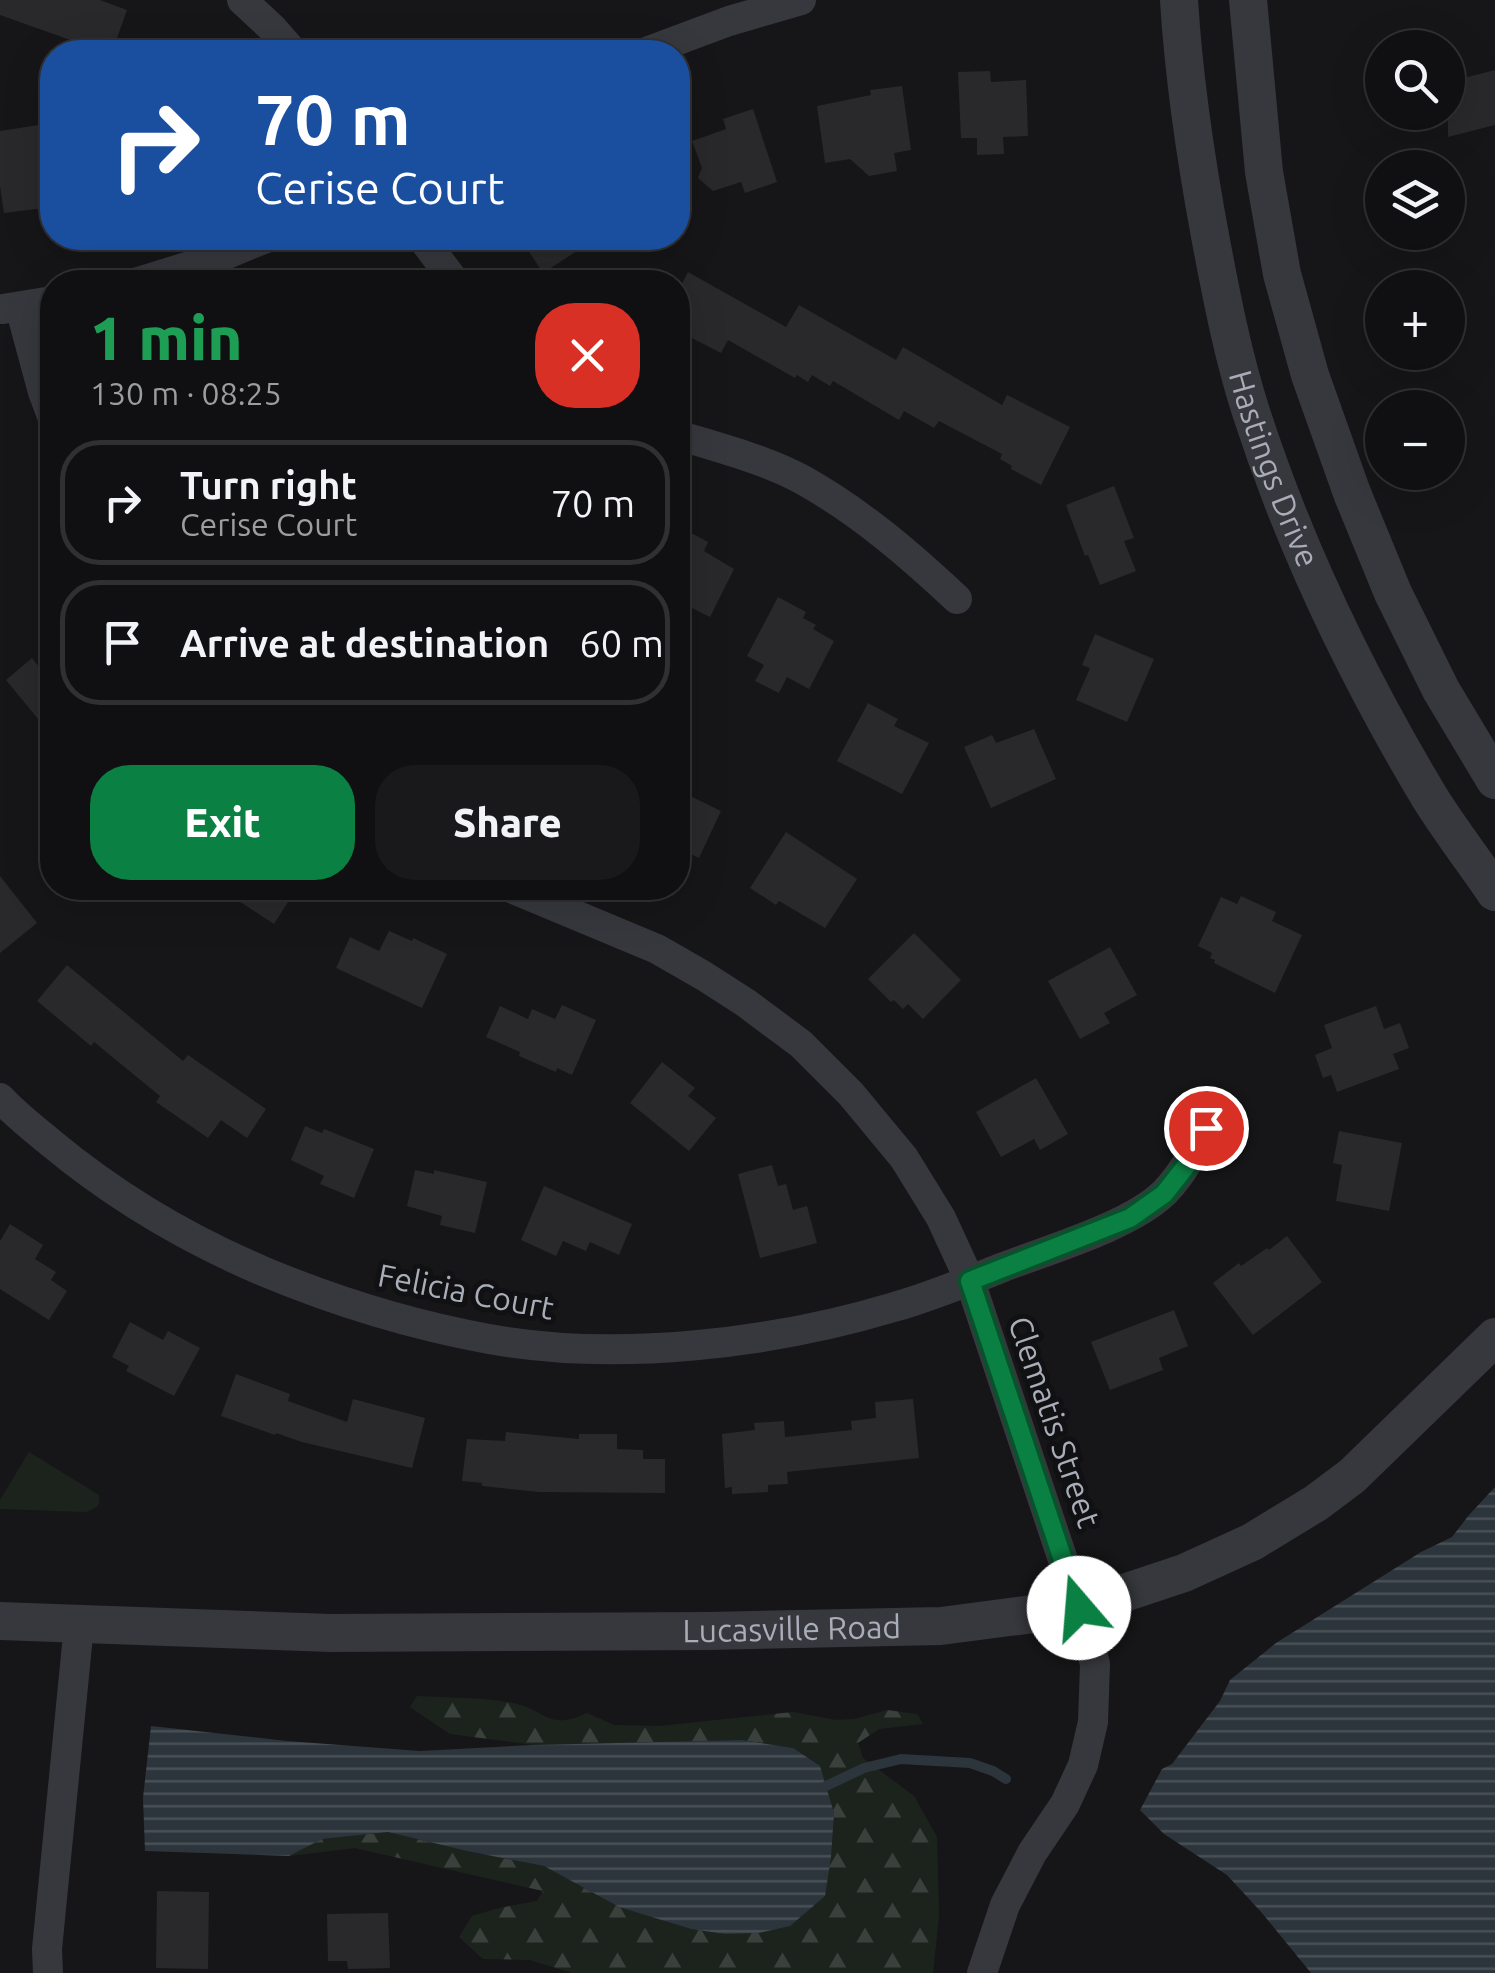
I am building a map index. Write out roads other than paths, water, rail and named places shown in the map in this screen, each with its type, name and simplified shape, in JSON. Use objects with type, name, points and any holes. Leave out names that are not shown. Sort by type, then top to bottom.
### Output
[{"type":"street","points":[[242,0],[282,40]]},
{"type":"street","points":[[677,40],[729,20],[801,0]]},
{"type":"street","name":"Hastings Drive","points":[[1179,0],[1184,78],[1224,310],[1271,470],[1317,580],[1376,701],[1432,800],[1495,892]]},
{"type":"street","name":"Hastings Drive","points":[[1248,0],[1264,172],[1282,274],[1310,375],[1393,594],[1441,690],[1495,780]]},
{"type":"street","points":[[177,270],[237,250]]},
{"type":"street","points":[[40,303],[10,308],[40,384]]},
{"type":"street","points":[[690,439],[800,478],[905,550],[957,599]]},
{"type":"street","name":"Clematis Street","points":[[540,900],[657,949],[746,1003],[801,1044],[851,1094],[904,1158],[941,1218],[970,1281],[1095,1664],[1093,1722],[1083,1765],[1065,1804],[1032,1853],[1005,1905],[982,1973]]},
{"type":"street","name":"Felicia Court","points":[[0,1098],[86,1173],[155,1218],[225,1255],[310,1290],[399,1319],[490,1340],[547,1347],[641,1349],[731,1342],[894,1307],[1130,1218],[1164,1194],[1190,1161],[1206,1128]]},
{"type":"street","name":"Lucasville Road","points":[[0,1621],[330,1632],[709,1631],[940,1626],[1079,1608],[1184,1573],[1252,1542],[1316,1503],[1352,1476],[1495,1337]]},
{"type":"street","points":[[48,1973],[50,1914],[79,1626]]},
{"type":"waterway","points":[[826,1786],[864,1768],[901,1759],[970,1763],[1006,1779]]}]
